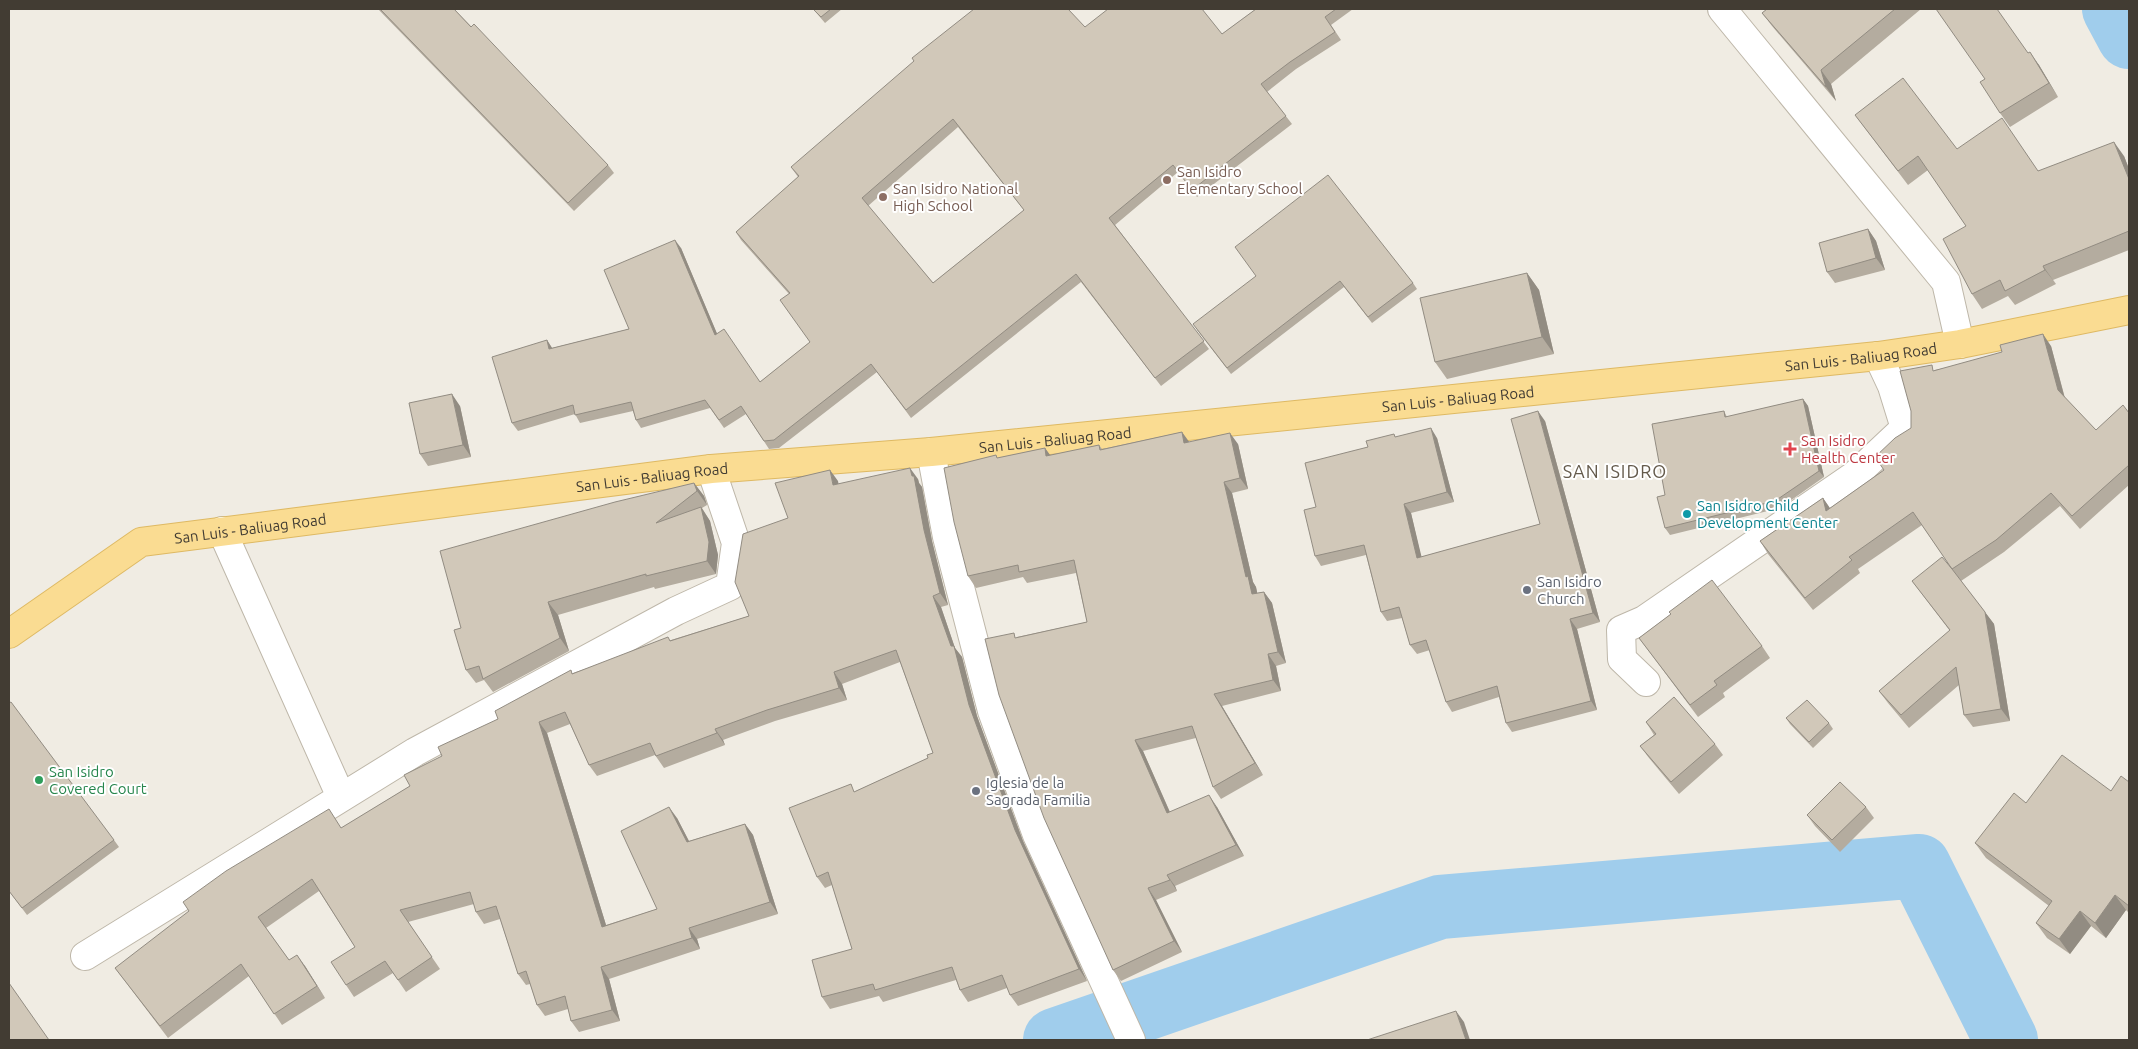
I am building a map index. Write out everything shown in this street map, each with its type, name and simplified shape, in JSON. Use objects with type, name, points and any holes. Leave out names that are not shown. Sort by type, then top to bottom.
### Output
[{"type":"main road","name":"San Luis - Baliuag Road","points":[[9,634],[141,542],[712,468],[930,452],[1878,356],[1960,344],[2129,310]]},
{"type":"street","points":[[1722,9],[1946,282],[1960,344]]},
{"type":"street","points":[[1646,682],[1622,659],[1621,630],[1644,620],[1855,475],[1905,428],[1892,386],[1878,356]]},
{"type":"street","points":[[930,452],[947,536],[992,712],[1037,835],[1130,1038]]},
{"type":"street","points":[[85,956],[415,752],[676,611],[730,586],[736,543],[712,468]]},
{"type":"street","points":[[222,531],[342,797]]},
{"type":"building","points":[[380,9],[454,9],[471,27],[474,24],[608,165],[568,203]]},
{"type":"building","points":[[813,9],[831,9],[821,17]]},
{"type":"building","points":[[974,9],[1068,9],[1085,27],[1108,9],[1202,9],[1222,34],[1256,9],[1336,9],[1325,17],[1335,32],[1261,84],[1286,116],[1192,190],[1173,165],[1109,218],[1204,341],[1155,378],[1076,274],[906,410],[871,364],[774,440],[764,441],[741,406],[719,420],[705,400],[636,420],[631,402],[575,415],[573,405],[512,423],[492,357],[547,340],[549,349],[629,329],[604,270],[675,240],[715,335],[724,329],[760,382],[810,342],[780,300],[790,293],[736,232],[799,176],[791,167],[914,61],[912,58]],"holes":[[[953,119],[1024,210],[933,283],[862,198]]]},
{"type":"building","points":[[1767,9],[1895,9],[1821,70],[1826,87],[1762,13]]},
{"type":"building","points":[[1936,9],[1997,9],[2028,53],[2030,52],[2049,83],[2000,113],[1980,82],[1985,79]]},
{"type":"building","points":[[1903,78],[1957,149],[2002,118],[2038,171],[2114,142],[2129,179],[2129,231],[2043,266],[2045,270],[2005,291],[2000,280],[1972,294],[1943,239],[1966,226],[1918,156],[1898,171],[1855,115]]},
{"type":"building","points":[[1328,175],[1413,283],[1368,317],[1340,281],[1227,368],[1193,324],[1256,276],[1235,247]]},
{"type":"building","points":[[1868,229],[1876,258],[1827,272],[1819,243]]},
{"type":"building","points":[[1527,273],[1542,337],[1435,362],[1420,298]]},
{"type":"building","points":[[2043,334],[2058,390],[2096,430],[2123,405],[2129,413],[2129,465],[2072,516],[2051,493],[1996,540],[1952,569],[1913,512],[1849,557],[1852,560],[1805,598],[1760,541],[1823,498],[1826,511],[1884,470],[1875,457],[1895,438],[1911,428],[1911,411],[1900,371],[1932,365],[1933,371],[2002,352],[2000,345]]},
{"type":"building","points":[[452,394],[463,445],[420,454],[409,403]]},
{"type":"building","points":[[1803,399],[1819,471],[1775,501],[1665,528],[1657,497],[1665,495],[1652,424],[1724,411],[1725,417]]},
{"type":"building","points":[[1538,411],[1593,613],[1570,619],[1591,701],[1506,723],[1497,686],[1446,702],[1426,640],[1410,645],[1399,607],[1381,612],[1364,545],[1315,556],[1304,510],[1316,507],[1305,463],[1368,447],[1366,441],[1394,434],[1395,437],[1431,428],[1447,492],[1404,504],[1417,558],[1540,524],[1511,419]]},
{"type":"building","points":[[1182,432],[1184,443],[1230,433],[1240,478],[1224,482],[1246,577],[1248,576],[1252,594],[1264,592],[1278,652],[1268,654],[1273,680],[1214,694],[1255,763],[1213,787],[1192,726],[1135,740],[1167,813],[1209,795],[1236,845],[1167,875],[1170,880],[1148,888],[1174,941],[1113,970],[1044,818],[999,695],[985,639],[1014,633],[1015,638],[1087,622],[1074,560],[1019,572],[1018,565],[968,576],[954,522],[944,468],[996,455],[997,458],[1045,448],[1046,456],[1099,445],[1100,450]]},
{"type":"building","points":[[910,468],[912,476],[914,476],[924,530],[940,593],[933,596],[951,646],[954,646],[969,705],[1015,830],[1079,969],[1010,995],[1002,975],[960,990],[952,967],[875,990],[873,984],[822,997],[812,960],[852,949],[828,872],[817,877],[789,808],[851,784],[854,792],[928,758],[927,755],[933,753],[896,650],[834,672],[839,688],[767,710],[715,729],[717,733],[656,756],[650,743],[589,765],[565,712],[539,722],[602,927],[657,909],[621,831],[669,807],[687,842],[745,824],[770,902],[689,928],[692,938],[601,967],[612,1010],[571,1021],[565,996],[537,1005],[526,971],[518,974],[496,906],[476,912],[470,892],[400,910],[432,957],[398,980],[385,961],[346,985],[331,962],[355,947],[312,879],[258,917],[289,960],[297,955],[317,986],[274,1014],[241,964],[160,1026],[115,968],[189,911],[183,902],[226,871],[329,809],[341,828],[410,786],[404,775],[442,756],[438,747],[498,719],[495,711],[571,670],[572,674],[668,637],[670,641],[749,616],[735,582],[743,534],[788,518],[775,483],[830,470],[833,485]]},
{"type":"building","points":[[694,483],[697,491],[656,523],[701,507],[709,542],[707,561],[646,576],[646,574],[548,602],[560,638],[483,679],[479,666],[466,670],[454,630],[461,628],[440,551],[615,502]]},
{"type":"building","points":[[1942,557],[1985,612],[2001,709],[1964,715],[1956,667],[1901,715],[1879,691],[1950,630],[1912,581]]},
{"type":"building","points":[[1712,580],[1762,646],[1714,681],[1717,685],[1690,705],[1639,638],[1671,614],[1669,612]]},
{"type":"building","points":[[1674,697],[1715,744],[1671,782],[1640,746],[1656,734],[1646,722]]},
{"type":"building","points":[[1807,700],[1829,723],[1809,742],[1786,718]]},
{"type":"building","name":"San Isidro Covered Court","points":[[11,702],[114,840],[22,908],[9,891],[9,703]]},
{"type":"building","points":[[2062,755],[2111,791],[2121,776],[2129,782],[2129,906],[2115,895],[2095,923],[2080,911],[2059,939],[2036,923],[2052,901],[1975,843],[2014,793],[2026,803]]},
{"type":"building","points":[[1840,782],[1866,807],[1832,840],[1807,815]]},
{"type":"building","points":[[9,983],[49,1040],[9,1040]]},
{"type":"building","points":[[1456,1011],[1466,1040],[1367,1040]]},
{"type":"waterway","points":[[2114,9],[2129,37]]},
{"type":"waterway","points":[[1055,1040],[1440,907],[1919,866],[2006,1040]]},
{"type":"place","name":"San Isidro Elementary School","points":[[1167,180]]},
{"type":"place","name":"San Isidro National High School","points":[[883,197]]},
{"type":"place","name":"San Isidro Health Center","points":[[1790,449]]},
{"type":"place","name":"San Isidro Child Development Center","points":[[1687,514]]},
{"type":"place","name":"San Isidro Church","points":[[1527,590]]},
{"type":"place","name":"San Isidro Covered Court","points":[[39,780]]},
{"type":"place","name":"Iglesia de la Sagrada Familia","points":[[976,791]]},
{"type":"district","name":"SAN ISIDRO","points":[[1615,471]]}]
